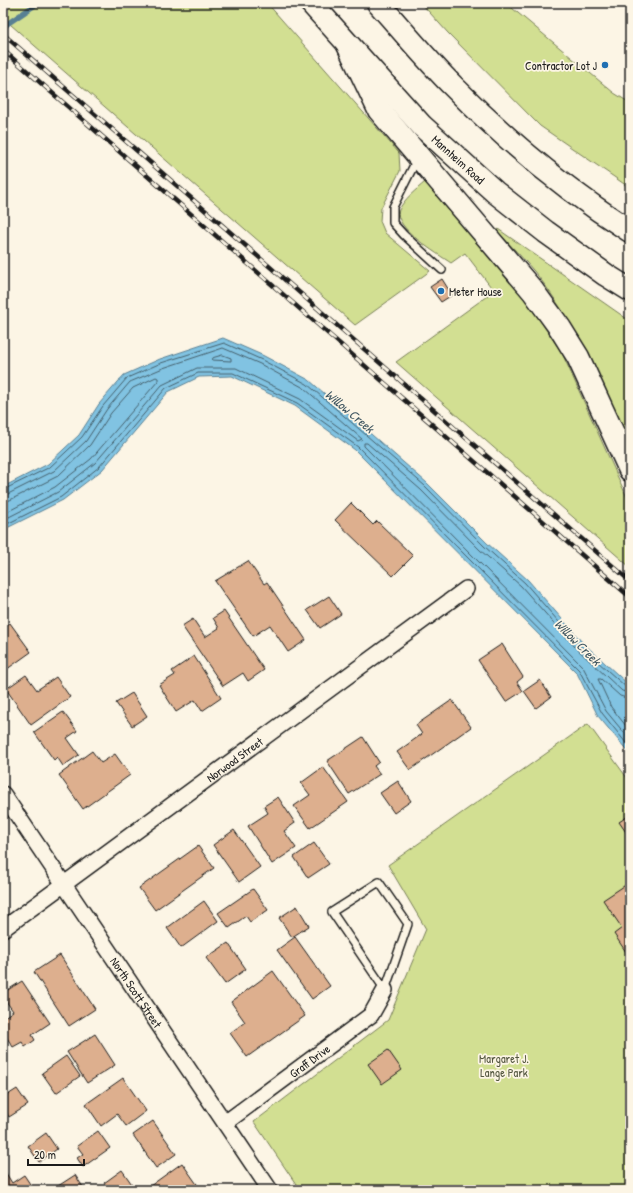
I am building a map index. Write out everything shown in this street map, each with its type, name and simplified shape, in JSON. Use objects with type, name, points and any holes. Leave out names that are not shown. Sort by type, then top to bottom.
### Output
[{"type":"main road","name":"Mannheim Road","points":[[311,3],[422,126],[495,192],[552,237],[630,290]]},
{"type":"main road","points":[[378,3],[453,86],[511,142],[587,204],[630,231]]},
{"type":"main road","points":[[348,45],[378,110],[533,291],[560,328],[578,357],[630,470]]},
{"type":"main road","points":[[587,204],[630,214]]},
{"type":"street","name":"Norwood Street","points":[[3,929],[466,589]]},
{"type":"street","name":"North Scott Street","points":[[3,794],[270,1190]]},
{"type":"street","name":"Graff Drive","points":[[225,1123],[371,1015],[385,990]]},
{"type":"lane","points":[[418,157],[393,207],[393,223],[442,270]]},
{"type":"lane","points":[[379,882],[408,924],[385,990],[332,912],[379,882]]},
{"type":"green space","points":[[3,3],[267,3],[399,153],[400,171],[381,208],[380,221],[385,233],[430,271],[355,325],[3,18]]},
{"type":"green space","points":[[421,3],[506,3],[614,93],[630,103],[630,188],[540,126],[448,33]]},
{"type":"green space","points":[[425,182],[521,293],[562,353],[630,504],[630,567],[396,362],[494,291],[465,253],[451,263],[418,240],[402,224],[399,217],[399,210],[401,206],[414,191]]},
{"type":"green space","points":[[498,229],[630,321],[630,450],[593,367],[572,327],[542,281],[497,231]]},
{"type":"green space","name":"Margaret J. Lange Park","points":[[588,724],[630,782],[630,1190],[300,1190],[254,1122],[388,1020],[426,929],[388,865]]},
{"type":"water","name":"Willow Creek","points":[[223,338],[264,356],[309,380],[427,483],[487,543],[528,580],[582,642],[630,686],[630,754],[598,716],[577,673],[355,450],[295,406],[232,376],[199,377],[168,392],[102,470],[63,500],[3,530],[3,487],[48,464],[79,435],[99,404],[124,375],[160,359]]},
{"type":"building","name":"Meter House","points":[[442,279],[452,295],[441,302],[430,287]]},
{"type":"building","points":[[351,503],[373,525],[377,521],[413,556],[393,576],[335,520]]},
{"type":"building","points":[[248,561],[264,584],[267,582],[306,640],[288,652],[270,625],[253,636],[215,581]]},
{"type":"building","points":[[329,596],[341,614],[320,628],[307,610]]},
{"type":"building","points":[[224,611],[264,670],[248,681],[243,673],[223,686],[182,626],[193,619],[205,637],[219,628],[213,618]]},
{"type":"building","points":[[10,623],[31,652],[3,672],[3,628]]},
{"type":"building","points":[[502,644],[523,677],[517,682],[523,691],[506,702],[478,660]]},
{"type":"building","points":[[194,656],[221,698],[202,711],[195,700],[176,712],[159,685],[175,675],[172,671]]},
{"type":"building","points":[[26,675],[37,690],[56,677],[70,697],[31,725],[6,689]]},
{"type":"building","points":[[540,680],[551,697],[536,708],[524,691]]},
{"type":"building","points":[[132,693],[147,716],[132,726],[116,703]]},
{"type":"building","points":[[452,700],[471,727],[410,770],[397,752],[422,734],[416,725]]},
{"type":"building","points":[[63,712],[77,731],[67,738],[79,755],[63,766],[57,757],[54,760],[34,732]]},
{"type":"building","points":[[363,737],[379,762],[374,766],[380,774],[349,794],[327,761]]},
{"type":"building","points":[[92,751],[101,763],[115,754],[130,775],[83,809],[59,775]]},
{"type":"building","points":[[323,767],[348,802],[310,828],[294,806],[310,795],[301,783]]},
{"type":"building","points":[[398,781],[411,801],[394,813],[380,793]]},
{"type":"building","points":[[278,797],[295,823],[284,831],[296,848],[272,864],[248,826],[268,813],[264,806]]},
{"type":"building","points":[[630,815],[630,838],[619,822]]},
{"type":"building","points":[[234,830],[260,867],[239,882],[213,845]]},
{"type":"building","points":[[314,843],[329,864],[308,878],[294,857]]},
{"type":"building","points":[[198,846],[214,868],[155,910],[139,888]]},
{"type":"building","points":[[630,882],[630,958],[614,934],[622,928],[603,900]]},
{"type":"building","points":[[253,889],[268,910],[250,922],[246,916],[229,928],[218,913]]},
{"type":"building","points":[[204,901],[218,921],[181,948],[167,928]]},
{"type":"building","points":[[297,906],[309,926],[292,937],[279,918]]},
{"type":"building","points":[[295,937],[330,986],[312,999],[277,950]]},
{"type":"building","points":[[228,943],[246,969],[225,984],[206,958]]},
{"type":"building","points":[[60,955],[95,1009],[69,1026],[34,972]]},
{"type":"building","points":[[273,971],[305,1016],[247,1057],[230,1033],[245,1022],[231,1002]]},
{"type":"building","points":[[22,981],[50,1023],[32,1035],[35,1040],[25,1047],[22,1042],[13,1047],[3,1032],[3,1018],[13,1011],[3,997],[3,993]]},
{"type":"building","points":[[95,1034],[115,1065],[87,1083],[67,1052]]},
{"type":"building","points":[[388,1050],[402,1070],[382,1084],[368,1064]]},
{"type":"building","points":[[66,1056],[80,1076],[56,1093],[42,1073]]},
{"type":"building","points":[[123,1078],[146,1111],[126,1126],[117,1114],[101,1126],[86,1104]]},
{"type":"building","points":[[17,1089],[28,1105],[9,1117],[3,1107],[3,1098]]},
{"type":"building","points":[[153,1121],[176,1154],[156,1168],[133,1135]]},
{"type":"building","points":[[98,1131],[110,1148],[83,1167],[77,1158],[83,1154],[77,1146]]},
{"type":"building","points":[[46,1133],[57,1149],[39,1162],[28,1146]]},
{"type":"building","points":[[182,1163],[201,1190],[153,1190],[150,1186]]},
{"type":"building","points":[[4,1170],[12,1183],[24,1175],[34,1190],[3,1190]]},
{"type":"building","points":[[122,1170],[136,1190],[109,1190],[104,1183]]},
{"type":"building","points":[[75,1175],[85,1190],[57,1190],[55,1188]]},
{"type":"waterway","points":[[3,29],[7,24],[38,3]]},
{"type":"railway","points":[[3,34],[630,581]]},
{"type":"railway","points":[[3,50],[630,597]]},
{"type":"place","name":"Contractor Lot J","points":[[605,65]]},
{"type":"place","name":"Meter House","points":[[441,291]]}]
